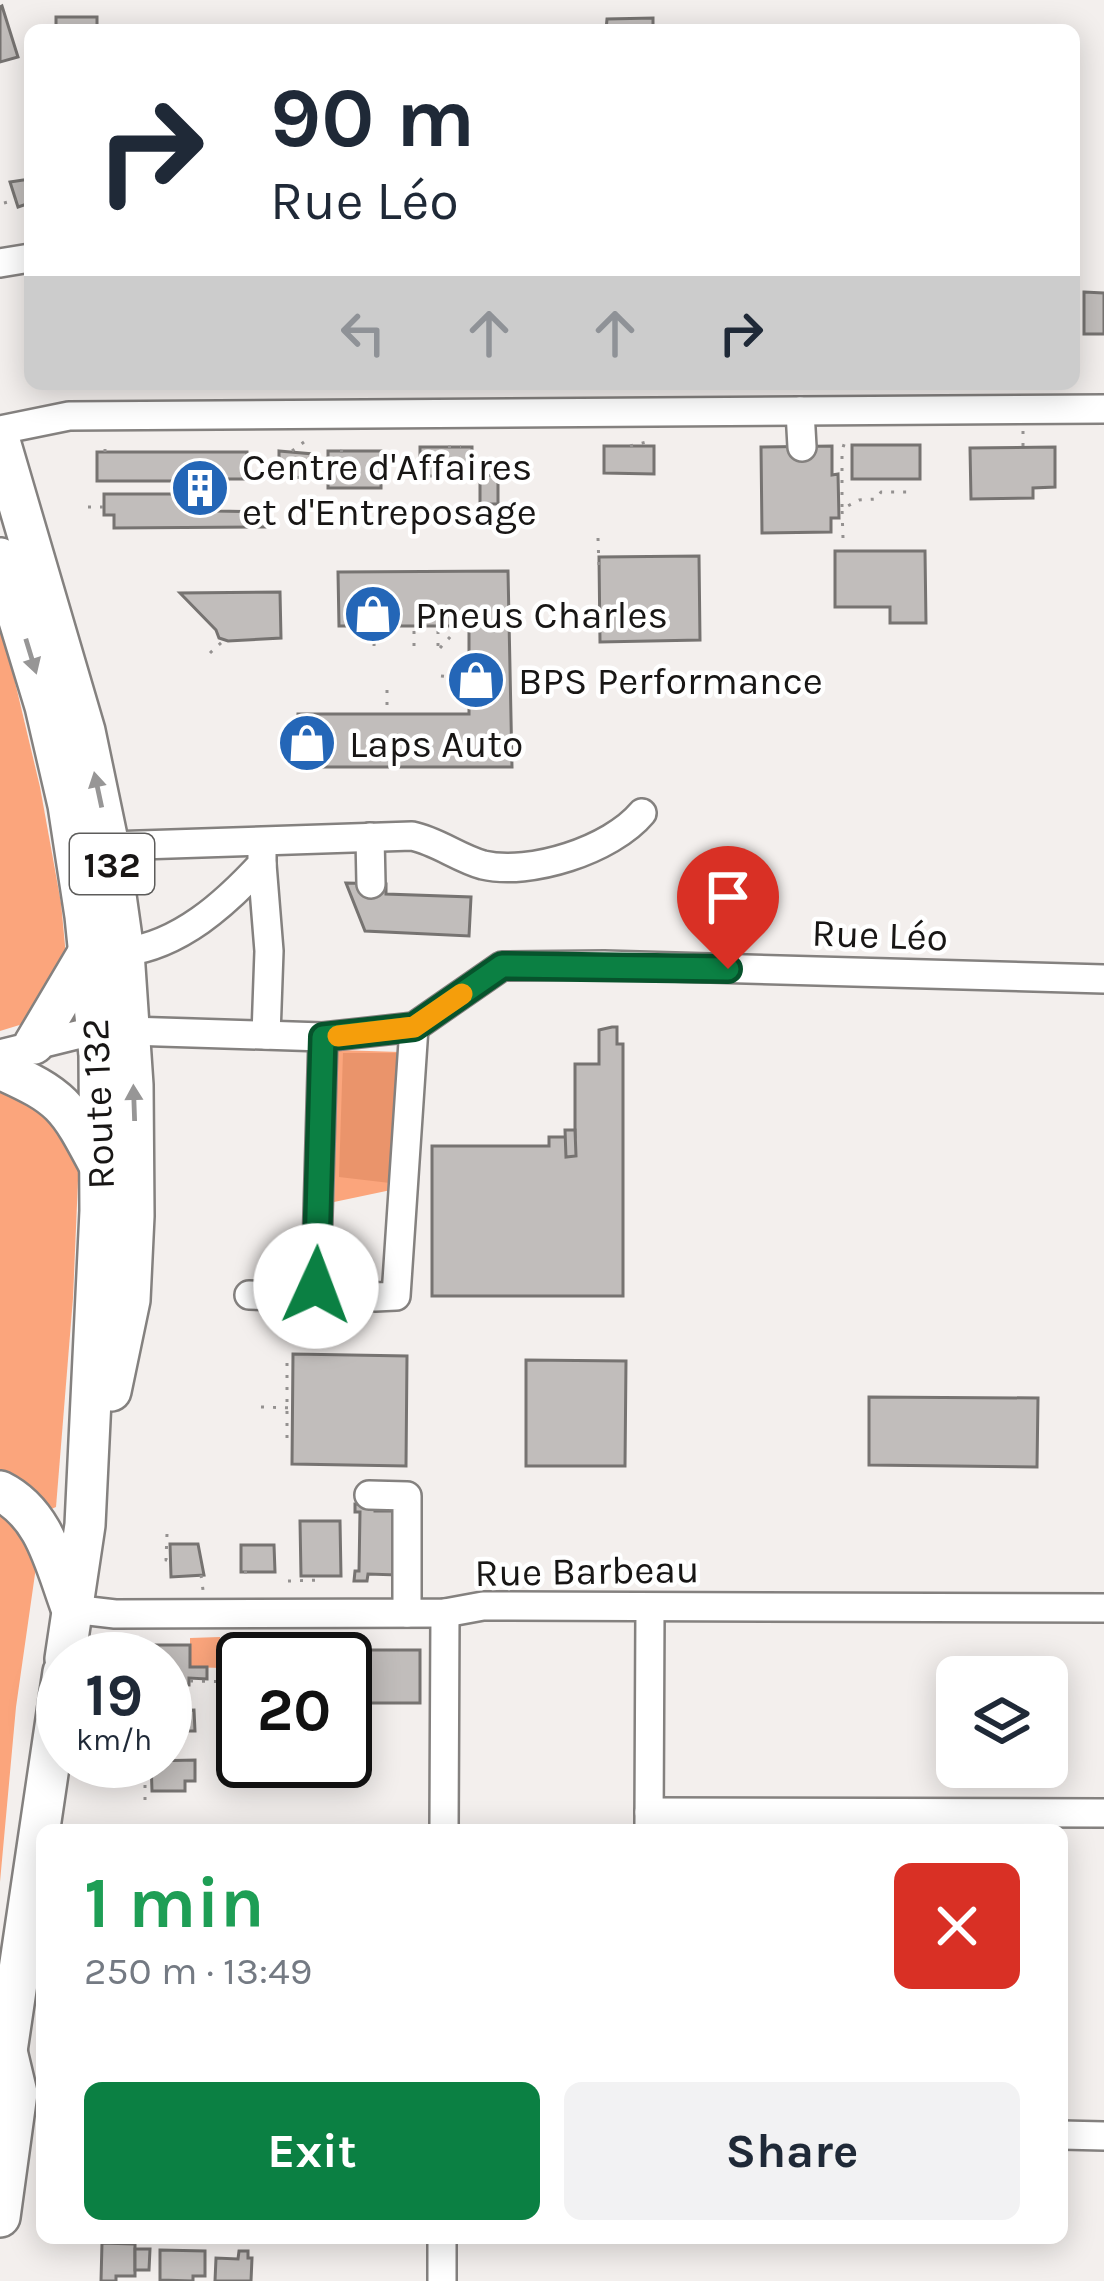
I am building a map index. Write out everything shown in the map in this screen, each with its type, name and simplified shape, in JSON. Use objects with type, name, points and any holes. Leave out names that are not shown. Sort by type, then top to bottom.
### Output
[{"type":"highway","name":"Route 132","points":[[0,441],[81,715],[109,846],[106,952],[135,1154],[130,1300],[69,1632]]},
{"type":"highway","name":"Route 132","points":[[0,559],[52,729],[106,952]]},
{"type":"highway","points":[[17,1049],[106,952]]},
{"type":"highway","name":"Route 132","points":[[85,1526],[101,1169],[114,1030]]},
{"type":"highway","points":[[0,1070],[40,1086],[63,1104],[101,1169]]},
{"type":"highway","points":[[0,1490],[37,1522],[72,1609]]},
{"type":"highway","points":[[39,1824],[45,1788]]},
{"type":"highway","points":[[0,2217],[17,2093],[2,2055],[36,1842]]},
{"type":"street","points":[[0,430],[69,416],[800,410],[857,397],[1104,409]]},
{"type":"street","points":[[800,410],[802,447]]},
{"type":"street","points":[[109,846],[262,853],[370,837],[429,840],[476,863],[518,869],[587,849],[642,813]]},
{"type":"street","points":[[370,837],[370,884]]},
{"type":"street","points":[[106,952],[156,945],[188,930],[234,895],[262,853]]},
{"type":"street","points":[[262,853],[268,951],[266,1035]]},
{"type":"street","name":"Rue Léo","points":[[17,1049],[114,1030],[323,1037],[414,1027],[502,966],[1104,979]]},
{"type":"street","points":[[248,1295],[285,1296],[316,1286],[396,1296],[414,1027]]},
{"type":"street","points":[[316,1286],[323,1037]]},
{"type":"street","points":[[369,1495],[407,1496],[406,1613]]},
{"type":"street","name":"Rue Barbeau","points":[[72,1609],[115,1614],[445,1613],[471,1606],[1104,1608]]},
{"type":"street","points":[[650,1607],[649,1821],[1104,1813]]},
{"type":"street","points":[[444,1824],[445,1613]]},
{"type":"street","points":[[1068,2135],[1104,2136]]},
{"type":"street","points":[[442,2244],[442,2281]]},
{"type":"path","points":[[4,203],[16,200]]},
{"type":"path","points":[[292,451],[309,438]]},
{"type":"path","points":[[843,538],[846,438]]},
{"type":"path","points":[[630,446],[647,442]]},
{"type":"path","points":[[448,448],[461,448]]},
{"type":"path","points":[[340,452],[347,452]]},
{"type":"path","points":[[842,489],[859,500]]},
{"type":"path","points":[[842,509],[859,500],[876,499],[881,492],[910,492]]},
{"type":"path","points":[[88,507],[104,507]]},
{"type":"path","points":[[598,538],[599,567]]},
{"type":"path","points":[[374,646],[375,626]]},
{"type":"path","points":[[414,646],[415,626]]},
{"type":"path","points":[[438,626],[439,647],[460,626]]},
{"type":"path","points":[[211,653],[223,640]]},
{"type":"path","points":[[441,676],[469,679]]},
{"type":"path","points":[[387,689],[387,714]]},
{"type":"path","points":[[286,1438],[287,1363]]},
{"type":"path","points":[[261,1407],[290,1408]]},
{"type":"path","points":[[167,1534],[166,1560],[170,1560]]},
{"type":"path","points":[[201,1575],[201,1590]]},
{"type":"path","points":[[288,1581],[320,1580],[320,1576]]},
{"type":"path","points":[[307,1625],[307,1632]]},
{"type":"path","points":[[145,1805],[147,1788]]},
{"type":"shaded area","points":[[0,619],[40,787],[66,956],[26,1023],[0,1031]]},
{"type":"shaded area","points":[[338,1050],[400,1052],[391,1190],[334,1202]]},
{"type":"shaded area","points":[[343,1053],[398,1053],[390,1183],[339,1177]]},
{"type":"shaded area","points":[[0,1086],[42,1098],[79,1157],[56,1507],[42,1513],[0,1482]]},
{"type":"shaded area","points":[[0,1500],[13,1510],[36,1567],[16,1707],[0,1882]]},
{"type":"shaded area","points":[[216,1637],[216,1668],[192,1667],[192,1638]]},
{"type":"building","points":[[0,7],[18,57],[0,62]]},
{"type":"building","points":[[56,17],[97,17],[97,24],[56,24]]},
{"type":"building","points":[[653,18],[653,24],[607,24],[607,19]]},
{"type":"building","points":[[24,180],[24,205],[18,207],[10,182]]},
{"type":"building","points":[[1084,292],[1104,293],[1104,334],[1084,334]]},
{"type":"building","points":[[852,445],[920,445],[920,479],[852,479]]},
{"type":"building","points":[[604,446],[654,446],[654,474],[604,473]]},
{"type":"building","points":[[832,446],[839,518],[831,518],[831,532],[762,533],[761,447]]},
{"type":"building","points":[[420,447],[472,447],[472,476],[420,476]]},
{"type":"building","points":[[1055,447],[1055,487],[1033,488],[1033,498],[971,499],[970,448]]},
{"type":"building","points":[[279,451],[313,454],[314,477],[279,478]]},
{"type":"building","points":[[328,451],[381,451],[381,488],[328,488]]},
{"type":"building","name":"Centre d'Affaires et d'Entreposage","points":[[97,452],[247,452],[247,479],[204,479],[205,496],[216,496],[216,511],[265,512],[265,527],[114,528],[114,515],[104,515],[104,494],[196,494],[196,481],[97,481]]},
{"type":"building","points":[[498,475],[498,504],[480,504],[480,476]]},
{"type":"building","points":[[835,551],[925,551],[926,623],[890,623],[890,607],[835,607]]},
{"type":"building","points":[[699,556],[700,640],[600,642],[599,557]]},
{"type":"building","points":[[508,571],[512,767],[298,767],[298,714],[469,714],[469,626],[339,626],[338,572]]},
{"type":"building","points":[[280,592],[281,638],[228,641],[219,638],[180,593]]},
{"type":"building","points":[[346,883],[386,884],[386,894],[471,897],[469,936],[365,931]]},
{"type":"building","points":[[617,1027],[617,1044],[623,1044],[623,1296],[432,1296],[432,1146],[549,1146],[549,1137],[575,1137],[575,1064],[599,1064],[599,1030]]},
{"type":"building","points":[[565,1130],[575,1130],[576,1156],[566,1157]]},
{"type":"building","points":[[293,1354],[407,1356],[406,1466],[292,1464]]},
{"type":"building","points":[[526,1360],[626,1361],[625,1466],[526,1466]]},
{"type":"building","points":[[869,1397],[1038,1398],[1037,1467],[869,1465]]},
{"type":"building","points":[[355,1504],[375,1504],[375,1511],[398,1511],[397,1575],[368,1574],[367,1581],[354,1581],[359,1571],[360,1512],[355,1512]]},
{"type":"building","points":[[300,1521],[340,1521],[341,1576],[301,1576]]},
{"type":"building","points":[[170,1544],[198,1544],[204,1575],[171,1577]]},
{"type":"building","points":[[241,1545],[274,1545],[275,1572],[241,1572]]},
{"type":"building","points":[[372,1650],[420,1650],[420,1703],[372,1703]]},
{"type":"building","points":[[192,1667],[207,1667],[207,1679],[192,1678]]},
{"type":"building","points":[[152,1788],[185,1788],[185,1791]]},
{"type":"building","points":[[102,2244],[135,2244],[135,2276],[101,2281]]},
{"type":"building","points":[[135,2249],[150,2249],[149,2270],[135,2270]]},
{"type":"building","points":[[160,2250],[205,2251],[205,2276],[193,2276],[193,2281],[160,2280]]},
{"type":"building","points":[[239,2251],[248,2251],[252,2258],[251,2281],[215,2281],[216,2258],[238,2259]]},
{"type":"slow traffic","points":[[338,1036],[414,1027],[462,994]]},
{"type":"place","name":"Centre d'Affaires et d'Entreposage","points":[[200,488]]},
{"type":"place","name":"Pneus Charles","points":[[373,614]]},
{"type":"place","name":"BPS Performance","points":[[476,680]]},
{"type":"place","name":"Laps Auto","points":[[307,743]]},
{"type":"route","points":[[316,1286],[323,1037],[414,1027],[502,966],[728,969]]}]
